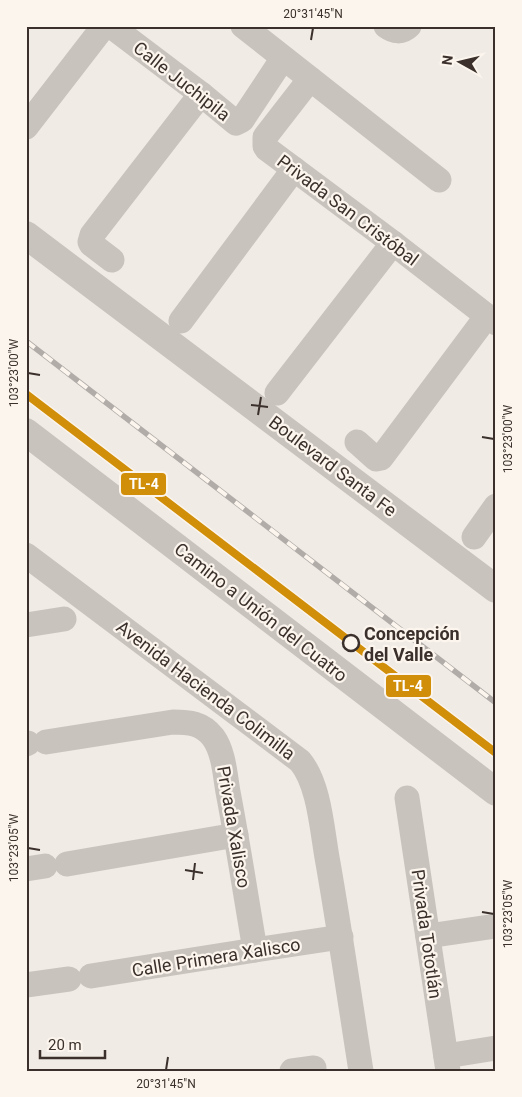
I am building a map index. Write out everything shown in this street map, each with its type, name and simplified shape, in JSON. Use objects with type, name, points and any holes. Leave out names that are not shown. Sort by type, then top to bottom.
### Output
[{"type":"street","points":[[26,127],[104,26]]},
{"type":"street","name":"Calle Juchipila","points":[[111,26],[202,94],[233,121],[241,122],[283,58]]},
{"type":"street","points":[[243,26],[439,180]]},
{"type":"street","name":"Privada San Cristóbal","points":[[310,79],[265,137],[267,149],[394,243],[491,320]]},
{"type":"street","points":[[112,260],[91,244],[92,235],[202,94]]},
{"type":"street","points":[[181,321],[294,169]]},
{"type":"street","name":"Boulevard Santa Fe","points":[[26,235],[496,589]]},
{"type":"street","points":[[277,393],[394,243]]},
{"type":"street","points":[[357,442],[376,459],[381,458],[491,320]]},
{"type":"street","name":"Camino a Unión del Cuatro","points":[[26,432],[496,792]]},
{"type":"street","points":[[474,537],[496,506]]},
{"type":"street","name":"Avenida Hacienda Colimilla","points":[[26,555],[300,761],[308,771],[313,785],[341,937],[361,1071]]},
{"type":"street","points":[[26,624],[64,619]]},
{"type":"street","name":"Privada Xalisco","points":[[33,743],[173,722],[198,724],[212,736],[220,749],[255,950]]},
{"type":"street","name":"Privada Tototlán","points":[[407,798],[447,1063]]},
{"type":"street","points":[[46,866],[236,836]]},
{"type":"street","points":[[428,936],[496,926]]},
{"type":"street","name":"Calle Primera Xalisco","points":[[26,985],[341,937]]},
{"type":"street","points":[[447,1063],[496,1048]]},
{"type":"railway","points":[[26,341],[496,703]]},
{"type":"transit line","name":"TL-4","points":[[26,394],[496,753]]},
{"type":"place","name":"Concepción del Valle","points":[[351,643]]}]
